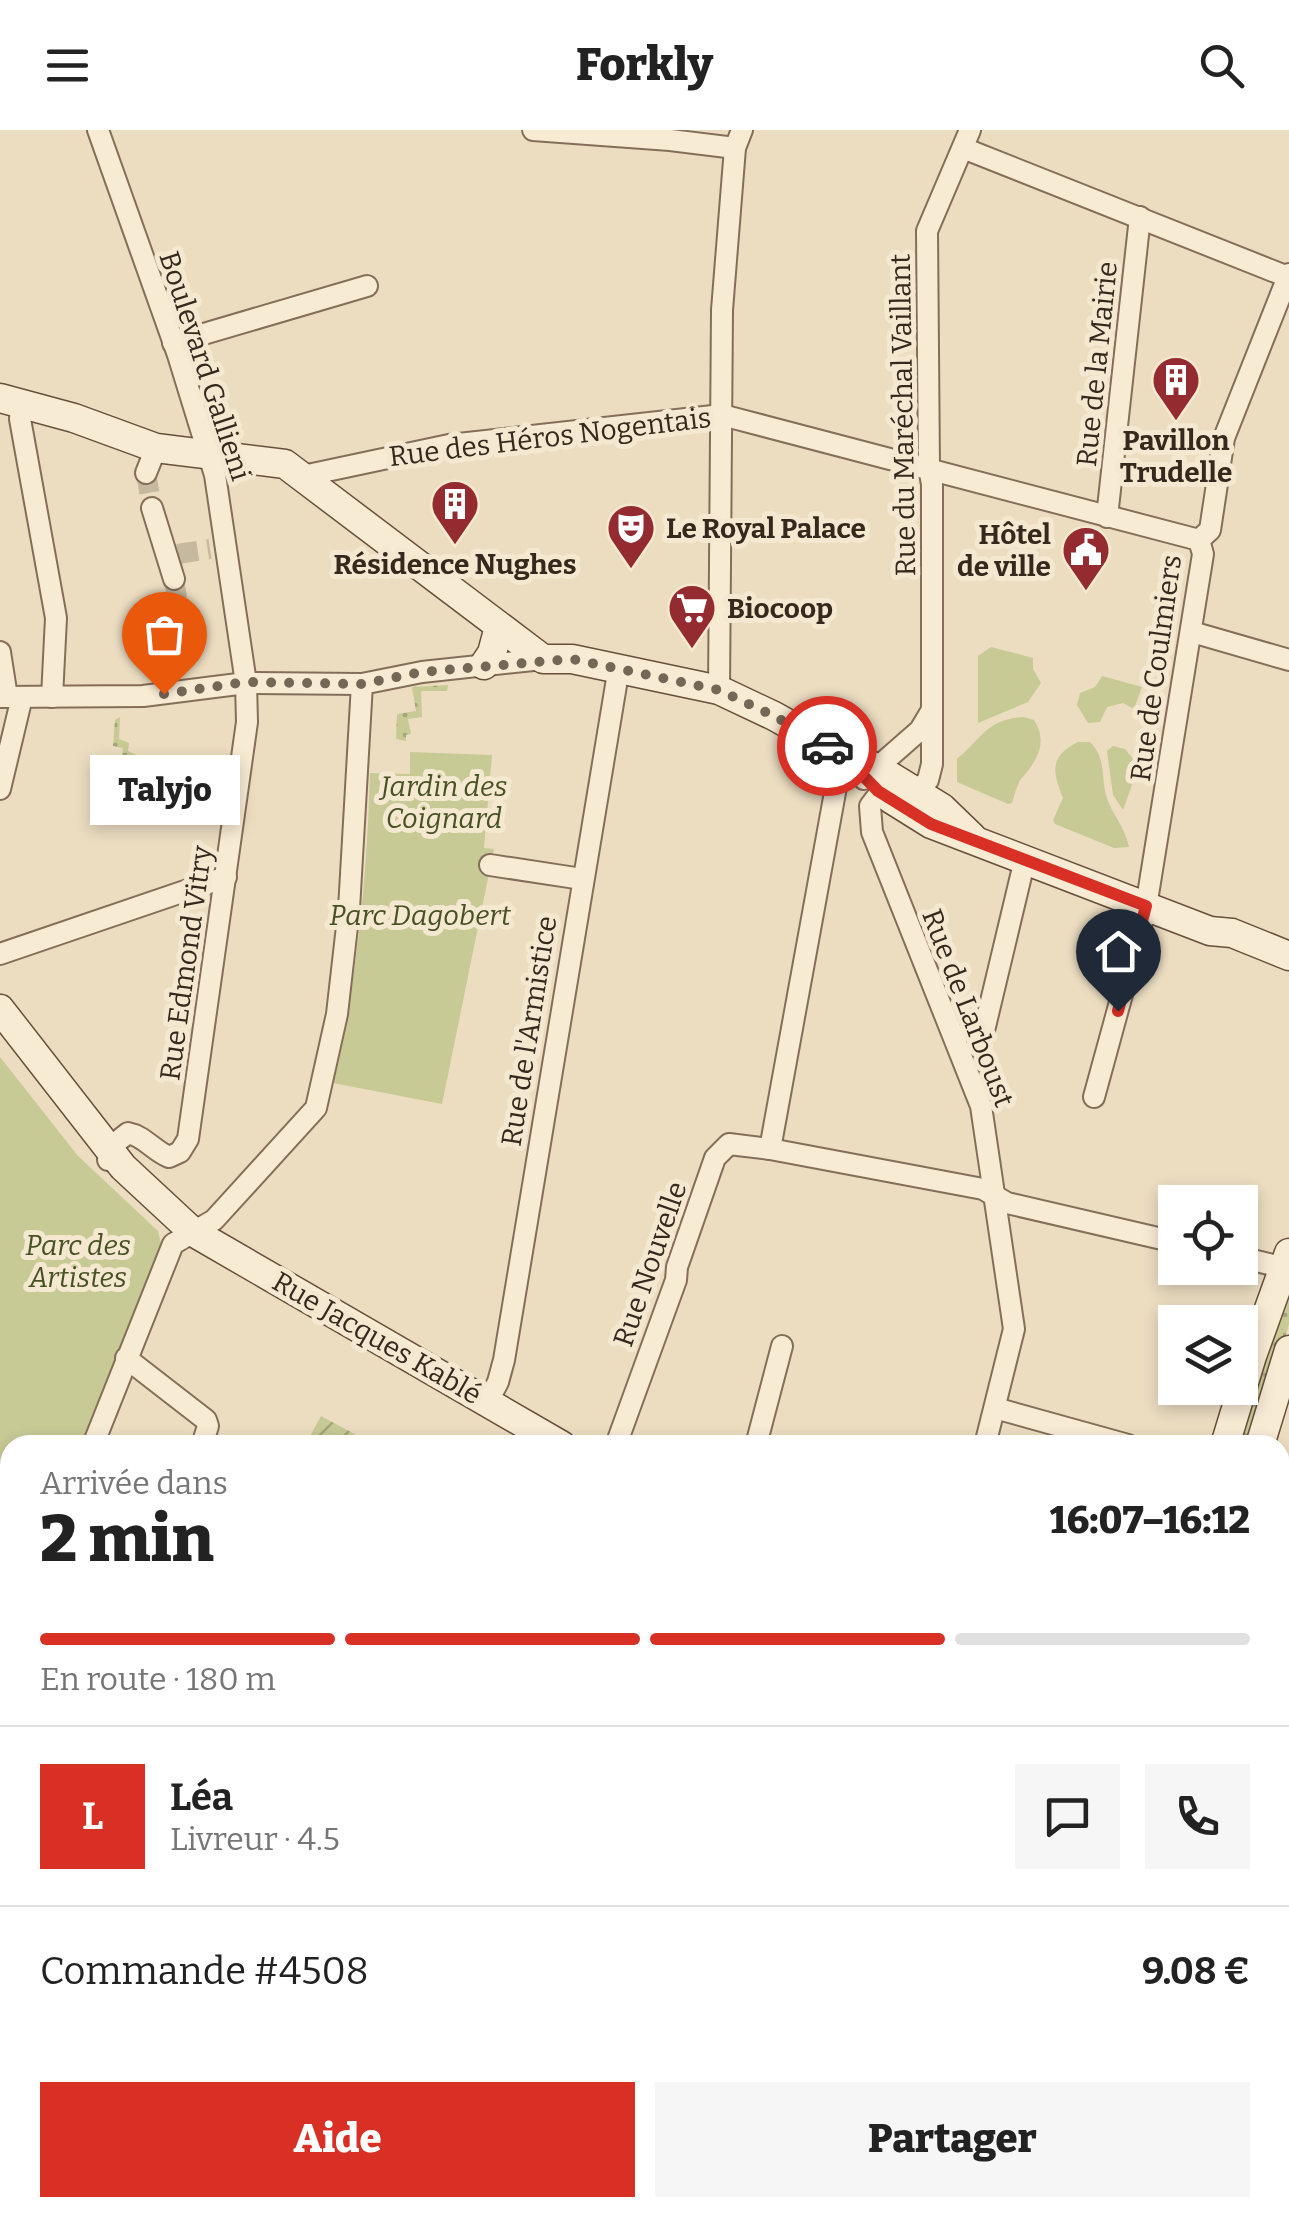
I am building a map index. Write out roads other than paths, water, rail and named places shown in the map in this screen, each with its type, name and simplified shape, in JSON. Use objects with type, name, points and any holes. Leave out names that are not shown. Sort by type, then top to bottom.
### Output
[{"type":"street","name":"Boulevard Gallieni","points":[[98,130],[210,455],[218,548],[246,682]]},
{"type":"street","points":[[537,130],[670,140],[739,139],[722,310],[719,690]]},
{"type":"street","points":[[967,139],[1140,217],[1288,275]]},
{"type":"street","name":"Rue du Maréchal Vaillant","points":[[888,786],[928,780],[932,764],[935,617],[927,232],[967,139]]},
{"type":"street","name":"Rue de la Mairie","points":[[1107,517],[1140,217]]},
{"type":"street","name":"Rue de Coulmiers","points":[[1094,1097],[1146,906],[1192,632],[1203,554],[1199,540],[1210,530],[1224,438],[1288,275]]},
{"type":"street","points":[[173,343],[367,286]]},
{"type":"street","points":[[10,401],[74,418],[151,460],[210,455],[285,464],[543,659]]},
{"type":"street","points":[[10,401],[20,419],[56,618],[52,697]]},
{"type":"street","name":"Rue des Héros Nogentais","points":[[303,476],[449,445],[722,414],[1199,540]]},
{"type":"street","points":[[152,508],[173,555],[174,579]]},
{"type":"street","points":[[484,665],[492,653],[498,627]]},
{"type":"street","points":[[1192,632],[1289,660]]},
{"type":"street","points":[[0,652],[10,697],[0,790]]},
{"type":"street","points":[[10,697],[143,696],[246,682],[362,684],[422,672],[543,659],[572,659],[619,667],[719,690],[842,754],[888,786],[942,808],[972,837],[1210,931],[1226,944],[1289,976]]},
{"type":"street","name":"Rue de l'Armistice","points":[[488,1402],[504,1360],[619,667]]},
{"type":"street","name":"Rue Edmond Vitry","points":[[113,1158],[124,1135],[132,1133],[169,1157],[180,1152],[188,1139],[248,722],[246,682]]},
{"type":"street","points":[[96,1435],[174,1244],[214,1220],[316,1108],[337,1014],[349,909],[362,684]]},
{"type":"street","points":[[888,786],[933,708]]},
{"type":"street","points":[[770,1149],[842,754]]},
{"type":"street","name":"Rue de Larboust","points":[[888,786],[870,806],[872,832],[981,1106],[1014,1328],[988,1435]]},
{"type":"street","points":[[983,1035],[1025,859]]},
{"type":"street","points":[[490,865],[582,879]]},
{"type":"street","points":[[0,954],[226,878]]},
{"type":"street","points":[[1210,931],[1232,932],[1289,956]]},
{"type":"street","points":[[0,1009],[113,1158]]},
{"type":"street","points":[[0,1034],[83,1134],[113,1158]]},
{"type":"street","name":"Rue Nouvelle","points":[[620,1435],[676,1280],[677,1266],[714,1158],[729,1144],[983,1189],[1007,1203],[1158,1238]]},
{"type":"street","name":"Rue Jacques Kablé","points":[[113,1158],[192,1232],[543,1435]]},
{"type":"street","points":[[1228,1435],[1287,1261],[1258,1259]]},
{"type":"street","points":[[759,1435],[782,1346]]},
{"type":"street","points":[[1263,1435],[1289,1350]]},
{"type":"street","points":[[126,1358],[206,1420],[205,1435]]},
{"type":"street","points":[[995,1408],[1092,1435]]},
{"type":"tunnel","points":[[146,473],[152,508]]},
{"type":"tunnel","points":[[178,554],[210,549]]},
{"type":"tunnel","points":[[174,579],[181,622]]},
{"type":"place","name":"Pavillon Trudelle","points":[[1176,422]]},
{"type":"place","name":"Résidence Nughes","points":[[455,546]]},
{"type":"place","name":"Le Royal Palace","points":[[631,570]]},
{"type":"place","name":"Hôtel de ville","points":[[1086,592]]},
{"type":"place","name":"Biocoop","points":[[692,650]]},
{"type":"place","name":"Talyjo","points":[[164,694]]},
{"type":"park label","name":"Jardin des Coignard","points":[[444,802]]},
{"type":"park label","name":"Parc Dagobert","points":[[420,915]]},
{"type":"park label","name":"Parc des Artistes","points":[[78,1261]]}]
